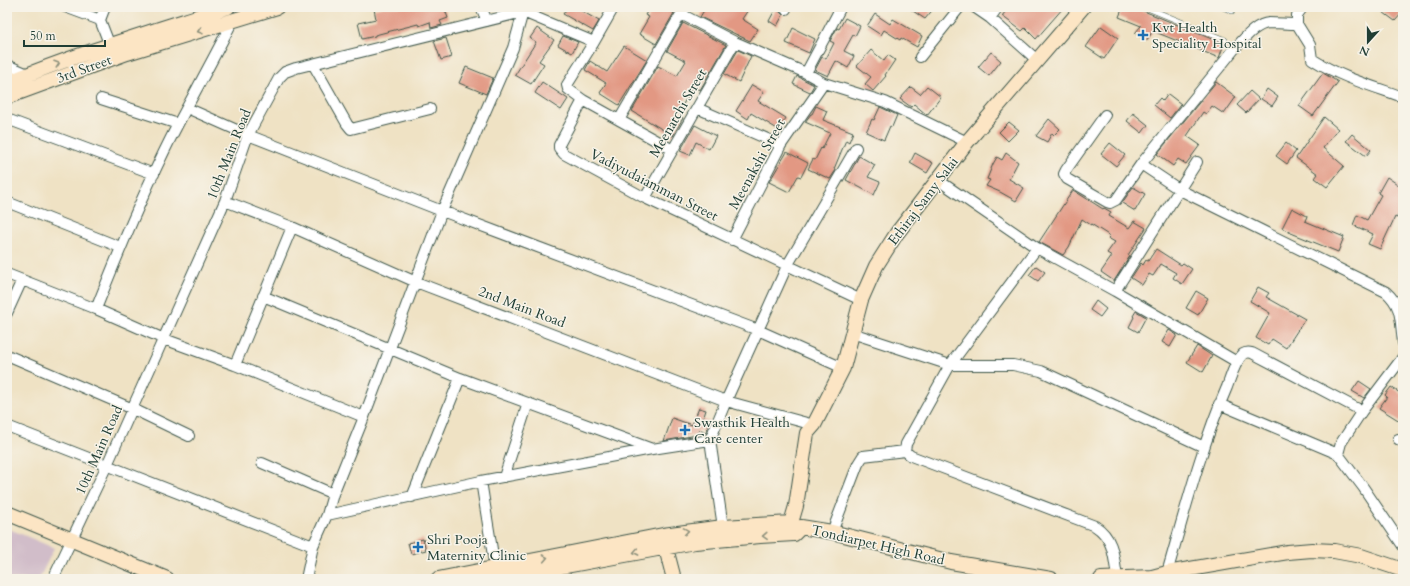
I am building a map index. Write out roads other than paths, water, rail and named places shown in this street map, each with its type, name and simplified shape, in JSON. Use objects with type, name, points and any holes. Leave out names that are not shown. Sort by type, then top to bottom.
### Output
[{"type":"main road","name":"3rd Street","points":[[7,83],[28,74],[228,7]]},
{"type":"main road","name":"3rd Street","points":[[7,97],[127,54],[277,7]]},
{"type":"main road","name":"Ethiraj Samy Salai","points":[[796,525],[796,506],[807,432],[814,425],[843,368],[861,300],[876,266],[897,233],[967,142],[1084,7]]},
{"type":"main road","points":[[7,513],[167,579]]},
{"type":"main road","name":"Tondiarpet High Road","points":[[664,540],[702,541],[794,534],[796,525]]},
{"type":"main road","name":"Tondiarpet High Road","points":[[438,579],[495,574],[723,527],[796,525],[832,532],[951,562],[1051,579]]},
{"type":"main road","points":[[664,540],[674,579]]},
{"type":"main road","points":[[1101,579],[1152,578],[1167,573],[1288,552],[1312,550],[1334,551],[1361,556],[1403,570]]},
{"type":"street","points":[[65,7],[100,20]]},
{"type":"street","points":[[105,7],[100,20],[110,46]]},
{"type":"street","points":[[481,7],[487,21]]},
{"type":"street","points":[[614,7],[594,42],[566,85],[568,89],[583,100],[672,150]]},
{"type":"street","points":[[806,73],[841,7]]},
{"type":"street","points":[[920,57],[960,7]]},
{"type":"street","points":[[974,7],[990,18],[1038,61]]},
{"type":"street","points":[[990,18],[998,7]]},
{"type":"street","points":[[1303,7],[1297,15],[1297,24],[1310,45],[1312,59],[1325,68],[1403,97]]},
{"type":"street","points":[[619,120],[683,10],[735,42],[806,73],[824,83],[885,102],[967,142]]},
{"type":"street","points":[[306,579],[313,546],[327,515],[333,494],[416,282],[442,211],[513,48],[522,12],[594,42]]},
{"type":"street","name":"10th Main Road","points":[[53,579],[133,409],[225,201],[248,135],[279,78],[285,72],[313,64],[522,12]]},
{"type":"street","points":[[96,309],[120,247],[154,174],[178,124],[232,22]]},
{"type":"street","points":[[1105,115],[1064,174],[1065,177],[1110,203],[1116,200],[1141,164],[1236,47],[1247,36],[1257,28],[1267,23],[1297,24]]},
{"type":"street","name":"Meenatchi Street","points":[[645,198],[735,42]]},
{"type":"street","points":[[313,64],[351,129],[430,109]]},
{"type":"street","points":[[7,65],[28,74]]},
{"type":"street","name":"Meenakshi Street","points":[[732,240],[781,145],[824,83]]},
{"type":"street","points":[[101,99],[178,124]]},
{"type":"street","name":"Vadiyudaiamman Street","points":[[583,100],[560,144],[559,148],[561,152],[645,198],[861,300]]},
{"type":"street","points":[[187,108],[248,135],[442,211],[758,330],[843,368]]},
{"type":"street","points":[[697,108],[781,145]]},
{"type":"street","points":[[7,119],[154,174]]},
{"type":"street","points":[[723,527],[710,440],[726,400],[787,266],[856,148]]},
{"type":"street","points":[[1115,291],[1197,162]]},
{"type":"street","points":[[1141,164],[1180,190],[1386,292],[1394,299],[1399,308],[1403,343]]},
{"type":"street","points":[[938,180],[1037,248],[1115,291],[1237,362]]},
{"type":"street","name":"2nd Main Road","points":[[225,201],[292,227],[416,282],[726,400],[814,425]]},
{"type":"street","points":[[7,202],[120,247]]},
{"type":"street","points":[[235,365],[292,227]]},
{"type":"street","points":[[905,451],[906,444],[950,364],[1037,248]]},
{"type":"street","points":[[7,274],[96,309],[164,339],[235,365],[364,417]]},
{"type":"street","points":[[7,313],[22,280]]},
{"type":"street","points":[[263,296],[460,378],[652,449]]},
{"type":"street","points":[[852,333],[950,364],[1013,365],[1041,371],[1204,447]]},
{"type":"street","points":[[1167,573],[1204,447],[1219,404],[1237,362],[1245,353],[1252,353],[1362,411]]},
{"type":"street","points":[[7,355],[133,409],[189,436]]},
{"type":"street","points":[[1338,454],[1341,443],[1362,411],[1403,357]]},
{"type":"street","points":[[412,497],[460,378]]},
{"type":"street","points":[[504,477],[528,403]]},
{"type":"street","points":[[1219,404],[1338,454],[1363,487],[1403,546]]},
{"type":"street","points":[[7,426],[313,546]]},
{"type":"street","points":[[327,515],[481,481],[652,449],[710,440]]},
{"type":"street","points":[[832,532],[858,464],[863,456],[905,451],[911,456],[1095,526],[1103,531],[1110,542],[1117,578]]},
{"type":"street","points":[[262,463],[333,494]]},
{"type":"street","points":[[481,481],[495,574]]},
{"type":"lane","points":[[1145,7],[1225,40]]},
{"type":"lane","points":[[1223,7],[1232,11]]},
{"type":"place","name":"Kvt Health Speciality Hospital","points":[[1143,35]]},
{"type":"place","name":"Swasthik Health Care center","points":[[685,430]]},
{"type":"place","name":"Shri Pooja Maternity Clinic","points":[[418,547]]}]
